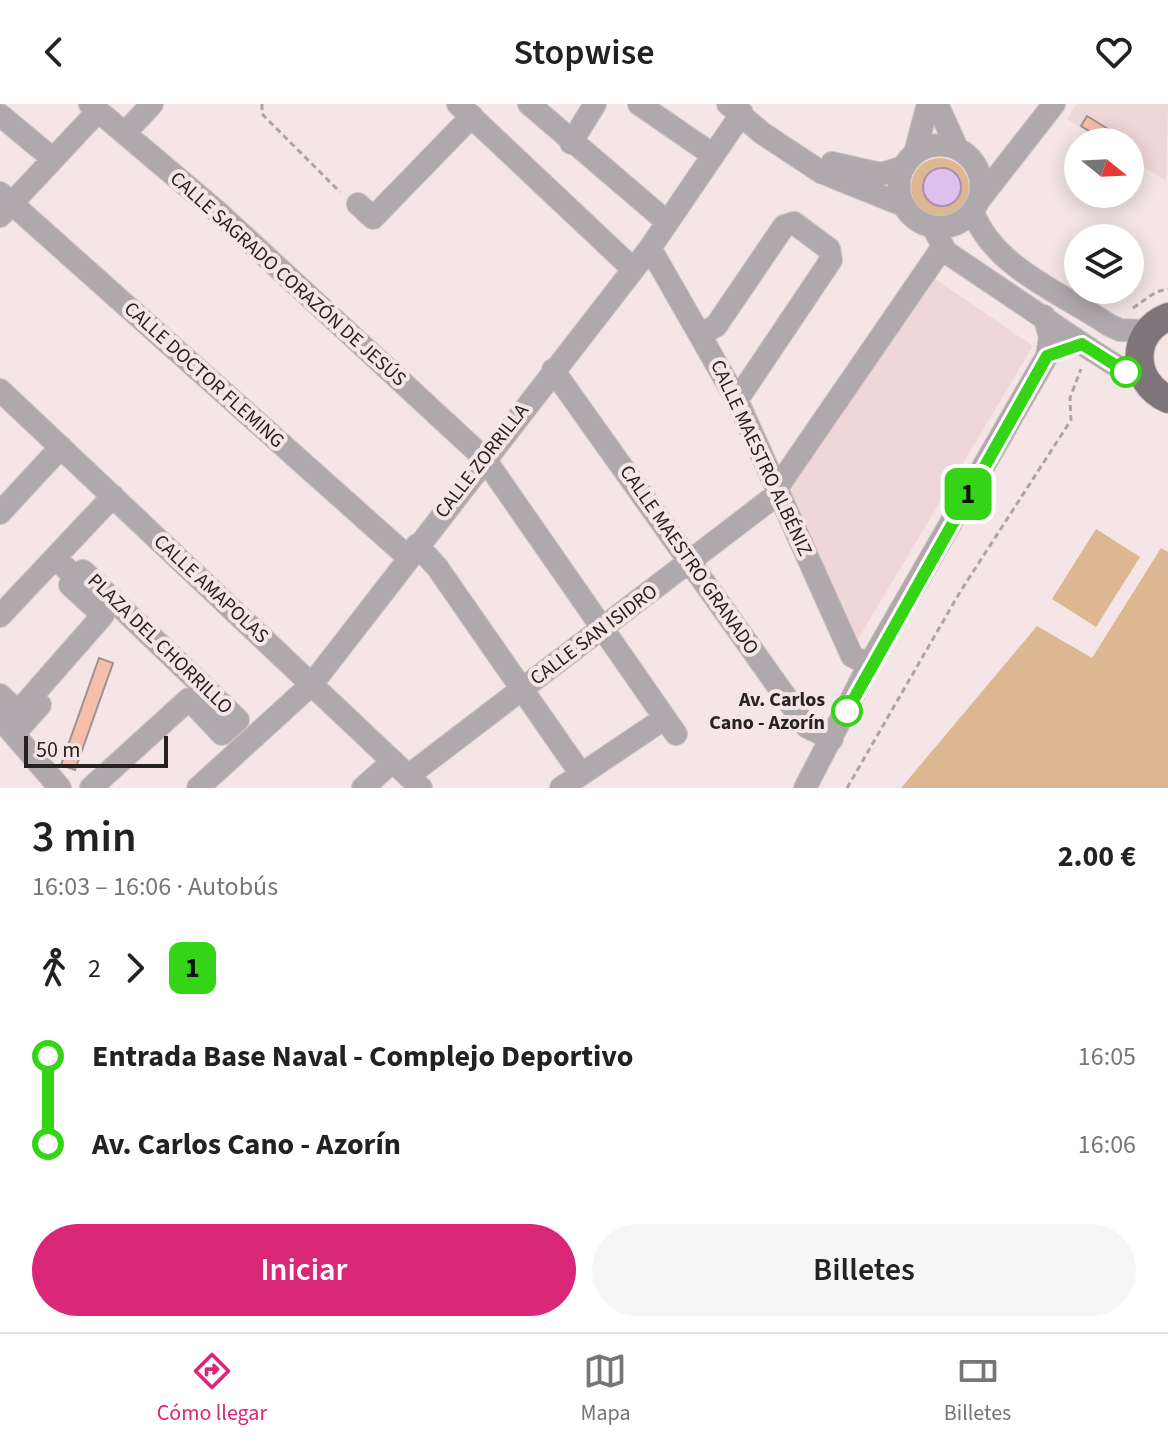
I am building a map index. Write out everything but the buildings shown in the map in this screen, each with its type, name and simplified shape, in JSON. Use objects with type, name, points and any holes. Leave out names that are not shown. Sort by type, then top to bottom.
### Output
[{"type":"main road","points":[[1158,324],[1139,354],[1143,378],[1150,388],[1168,399]]},
{"type":"street","points":[[125,133],[152,104]]},
{"type":"street","points":[[529,104],[667,222]]},
{"type":"street","points":[[639,104],[713,155]]},
{"type":"street","points":[[903,205],[899,192],[928,104]]},
{"type":"street","points":[[937,104],[981,177],[976,206],[987,242],[1004,257],[1109,325],[1120,330],[1158,324]]},
{"type":"street","points":[[735,109],[762,133],[821,172],[903,205],[917,220],[933,227],[955,225],[976,206],[1054,104]]},
{"type":"street","points":[[4,204],[53,159],[94,107]]},
{"type":"street","name":"CALLE SAGRADO CORAZÓN DE JESÚS","points":[[94,107],[220,214],[484,458],[671,726],[581,774]]},
{"type":"street","points":[[571,143],[588,107]]},
{"type":"street","points":[[735,109],[771,123],[829,162],[850,170],[881,174],[935,145],[994,160],[1012,156]]},
{"type":"street","name":"CALLE ZORRILLA","points":[[198,788],[312,684],[484,458],[650,248],[713,155],[735,109]]},
{"type":"street","points":[[358,204],[373,218],[465,110],[633,269]]},
{"type":"street","points":[[0,115],[53,159]]},
{"type":"street","name":"CALLE DOCTOR FLEMING","points":[[4,204],[413,551],[437,567],[581,774]]},
{"type":"street","points":[[701,334],[716,326],[784,226],[794,223],[829,249],[831,260],[737,400]]},
{"type":"street","points":[[933,227],[942,248],[1044,316],[1084,354],[1143,378]]},
{"type":"street","name":"CALLE MAESTRO ALBÉNIZ","points":[[650,248],[737,400],[852,656],[869,665]]},
{"type":"street","name":"CALLE SAN ISIDRO","points":[[363,788],[410,779],[778,490],[942,248]]},
{"type":"street","points":[[805,788],[869,665],[1047,356],[1050,337],[1044,316]]},
{"type":"street","points":[[1047,356],[1084,354]]},
{"type":"street","name":"CALLE MAESTRO GRANADO","points":[[553,370],[807,727],[832,739]]},
{"type":"street","name":"CALLE AMAPOLAS","points":[[0,390],[410,779]]},
{"type":"street","points":[[0,513],[61,447]]},
{"type":"street","points":[[0,616],[113,496]]},
{"type":"street","name":"PLAZA DEL CHORRILLO","points":[[55,558],[251,740]]},
{"type":"street","name":"PLAZA DEL CHORRILLO","points":[[0,695],[18,712],[103,615],[70,585],[83,571],[238,720],[222,734],[189,699],[91,788]]},
{"type":"street","name":"PLAZA DEL CHORRILLO","points":[[5,727],[118,617]]},
{"type":"street","name":"PLAZA DEL CHORRILLO","points":[[81,788],[194,688]]},
{"type":"street","points":[[5,727],[49,788]]},
{"type":"street","points":[[5,727],[60,788]]},
{"type":"street","points":[[561,788],[581,774]]},
{"type":"path","points":[[262,104],[262,114],[339,191],[358,204]]},
{"type":"path","points":[[1126,311],[1168,289]]},
{"type":"path","points":[[847,788],[960,592],[1071,420],[1073,388],[1084,354]]},
{"type":"shaded area","points":[[1077,104],[1168,104],[1166,181],[1144,167],[1144,128],[1081,128],[1067,119]]},
{"type":"shaded area","points":[[940,158],[961,166],[969,187],[961,208],[940,216],[919,208],[911,187],[919,166]]},
{"type":"shaded area","points":[[942,168],[955,174],[961,187],[955,200],[942,206],[929,200],[923,187],[929,174]]},
{"type":"shaded area","points":[[931,276],[1033,346],[858,639],[851,639],[784,490]]},
{"type":"shaded area","points":[[1096,529],[1140,557],[1096,627],[1052,599]]},
{"type":"shaded area","points":[[1161,548],[1168,552],[1168,788],[901,788],[1037,626],[1092,658]]},
{"type":"bus line","name":"1","points":[[847,711],[869,665],[1047,356],[1082,344],[1126,372]]},
{"type":"place","name":"Av. Carlos Cano - Azorín","points":[[847,711]]}]
